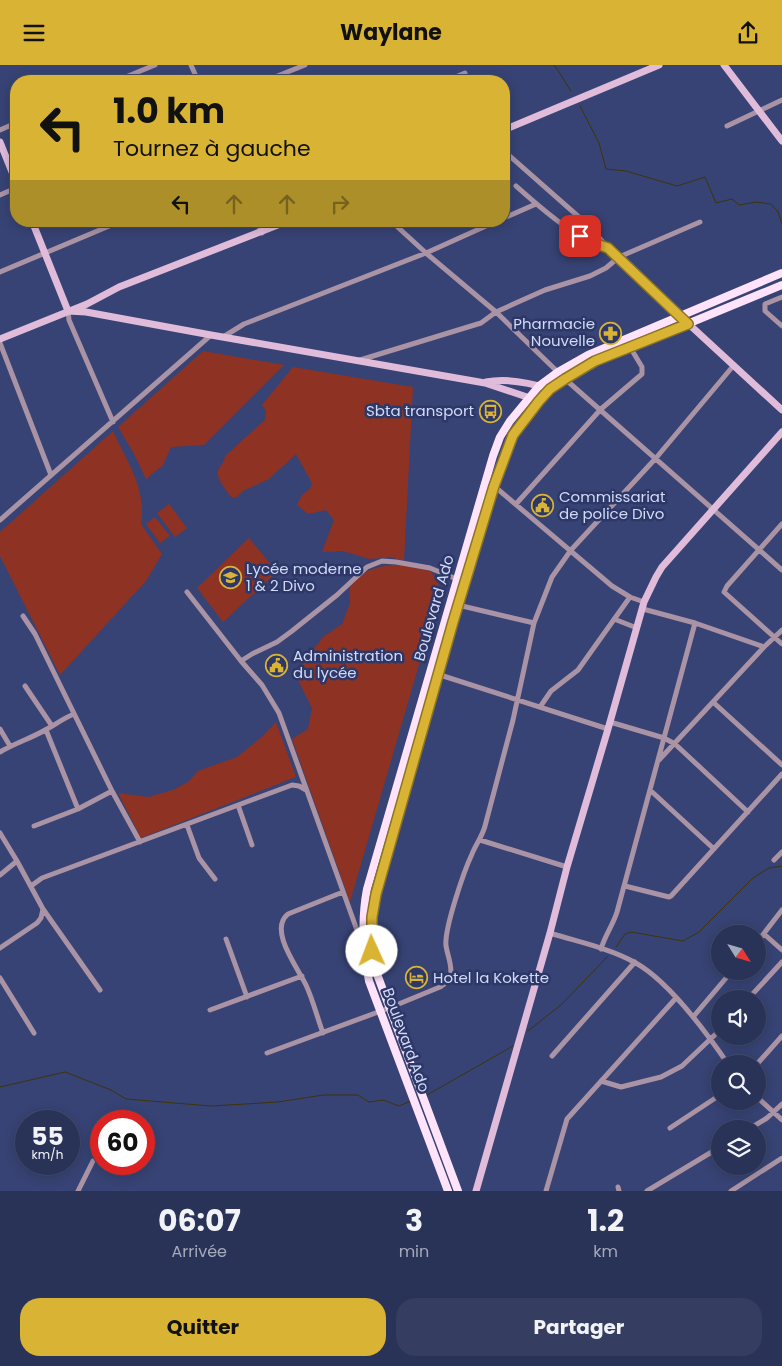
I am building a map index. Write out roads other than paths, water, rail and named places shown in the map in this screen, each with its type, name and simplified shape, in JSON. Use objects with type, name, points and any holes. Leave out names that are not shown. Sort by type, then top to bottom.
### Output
[{"type":"main road","name":"Boulevard Ado","points":[[448,1191],[369,981],[363,941],[364,905],[367,889],[493,455],[500,437],[510,421],[539,386],[558,372],[588,355],[782,273]]},
{"type":"main road","name":"Boulevard Ado","points":[[458,1191],[389,1008],[373,960],[372,917],[376,894],[437,675],[494,486],[513,435],[550,389],[595,361],[782,285]]},
{"type":"street","points":[[130,75],[154,65]]},
{"type":"street","points":[[280,75],[305,65]]},
{"type":"street","points":[[510,127],[659,65]]},
{"type":"street","points":[[724,65],[782,141]]},
{"type":"street","points":[[460,75],[465,73]]},
{"type":"street","points":[[727,126],[782,100]]},
{"type":"street","points":[[0,143],[10,167]]},
{"type":"street","points":[[510,156],[588,225],[608,248],[688,324],[782,409]]},
{"type":"street","points":[[516,186],[536,204],[588,241],[608,248]]},
{"type":"street","points":[[510,216],[536,204]]},
{"type":"street","points":[[356,361],[475,325],[545,290],[606,268],[619,257],[700,222]]},
{"type":"street","points":[[34,227],[68,311],[68,320],[113,422]]},
{"type":"street","points":[[0,272],[107,227]]},
{"type":"street","points":[[260,227],[262,233]]},
{"type":"street","points":[[0,339],[87,304],[119,287],[275,227]]},
{"type":"street","points":[[398,227],[496,313],[565,379],[782,570]]},
{"type":"street","points":[[223,337],[244,324],[426,253],[484,227]]},
{"type":"street","points":[[782,297],[765,304],[764,308],[782,326]]},
{"type":"street","points":[[68,311],[86,311],[485,383],[539,401]]},
{"type":"street","points":[[0,520],[211,335]]},
{"type":"street","points":[[0,343],[51,475]]},
{"type":"street","points":[[516,504],[601,409],[643,371],[630,347]]},
{"type":"street","points":[[267,1053],[389,1008],[440,987],[450,978],[451,971],[446,944],[447,928],[471,857],[486,826],[518,699],[534,623],[552,577],[571,550],[656,458],[734,365]]},
{"type":"street","points":[[485,383],[502,381],[550,389]]},
{"type":"street","points":[[476,1191],[567,867],[644,605],[662,567],[782,432]]},
{"type":"street","points":[[494,486],[612,586],[630,597],[644,605],[764,647]]},
{"type":"street","points":[[782,524],[727,586],[724,592],[782,644]]},
{"type":"street","points":[[241,661],[292,631],[337,595],[367,567],[382,561],[430,568],[465,582]]},
{"type":"street","points":[[187,592],[262,685],[279,713],[358,933],[363,941]]},
{"type":"street","points":[[540,707],[552,691],[578,670],[630,597]]},
{"type":"street","points":[[458,605],[534,623]]},
{"type":"street","points":[[23,616],[35,634],[112,791],[140,842]]},
{"type":"street","points":[[614,619],[637,628]]},
{"type":"street","points":[[602,949],[605,937],[615,921],[625,886],[695,623]]},
{"type":"street","points":[[658,761],[782,630]]},
{"type":"street","points":[[437,675],[540,707],[609,726],[664,738],[675,744],[748,812]]},
{"type":"street","points":[[25,686],[52,726]]},
{"type":"street","points":[[713,702],[782,765]]},
{"type":"street","points":[[0,752],[74,714]]},
{"type":"street","points":[[0,729],[10,746]]},
{"type":"street","points":[[46,730],[78,809]]},
{"type":"street","points":[[625,886],[669,897],[782,774]]},
{"type":"street","points":[[31,886],[42,878],[292,785],[306,790]]},
{"type":"street","points":[[650,789],[714,849]]},
{"type":"street","points":[[34,826],[78,809],[112,791]]},
{"type":"street","points":[[238,805],[252,845]]},
{"type":"street","points":[[187,825],[199,858],[215,879]]},
{"type":"street","points":[[0,833],[43,909],[100,990]]},
{"type":"street","points":[[480,840],[567,867]]},
{"type":"street","points":[[774,860],[782,852]]},
{"type":"street","points":[[0,875],[17,861]]},
{"type":"street","points":[[323,1033],[302,976],[288,951],[281,926],[284,917],[288,914],[343,892]]},
{"type":"street","points":[[0,948],[37,923],[41,918],[43,909]]},
{"type":"street","points":[[766,931],[782,910]]},
{"type":"street","points":[[550,933],[602,949],[635,962],[658,980],[676,998],[711,1039],[682,1067],[661,1077],[621,1087],[601,1081]]},
{"type":"street","points":[[766,936],[782,949]]},
{"type":"street","points":[[226,939],[247,997]]},
{"type":"street","points":[[552,1056],[635,962]]},
{"type":"street","points":[[756,990],[782,962]]},
{"type":"street","points":[[210,1010],[302,976]]},
{"type":"street","points":[[0,978],[34,1033]]},
{"type":"street","points":[[693,1017],[724,980]]},
{"type":"street","points":[[546,1191],[567,1119],[676,998]]},
{"type":"street","points":[[765,1055],[782,1036]]},
{"type":"street","points":[[670,1128],[711,1101]]},
{"type":"street","points":[[763,1120],[774,1113],[782,1104]]},
{"type":"street","points":[[766,1106],[782,1120]]},
{"type":"street","points":[[647,1191],[711,1152]]},
{"type":"street","points":[[731,1191],[782,1158]]},
{"type":"street","points":[[78,1191],[90,1167]]},
{"type":"waterway","points":[[553,65],[571,91]]},
{"type":"waterway","points":[[580,106],[599,143],[606,169],[626,171],[677,186],[705,177],[716,203],[732,199],[739,205],[756,202],[771,204],[778,212],[782,224]]},
{"type":"waterway","points":[[616,947],[625,934],[631,932],[683,941],[699,932],[753,878],[769,868],[782,866]]},
{"type":"waterway","points":[[528,1031],[562,1004],[608,956]]},
{"type":"waterway","points":[[427,1095],[513,1046]]},
{"type":"waterway","points":[[0,1087],[65,1072],[111,1090],[126,1099],[211,1106],[278,1102],[323,1095],[358,1095],[369,1102],[383,1100],[399,1106],[411,1101]]},
{"type":"place","name":"Pharmacie Nouvelle","points":[[611,333]]},
{"type":"place","name":"Sbta transport","points":[[490,411]]},
{"type":"place","name":"Commissariat de police Divo","points":[[543,506]]},
{"type":"place","name":"Lycée moderne 1 & 2 Divo","points":[[230,578]]},
{"type":"place","name":"Administration du lycée","points":[[277,665]]},
{"type":"place","name":"Hotel la Kokette","points":[[417,978]]}]
